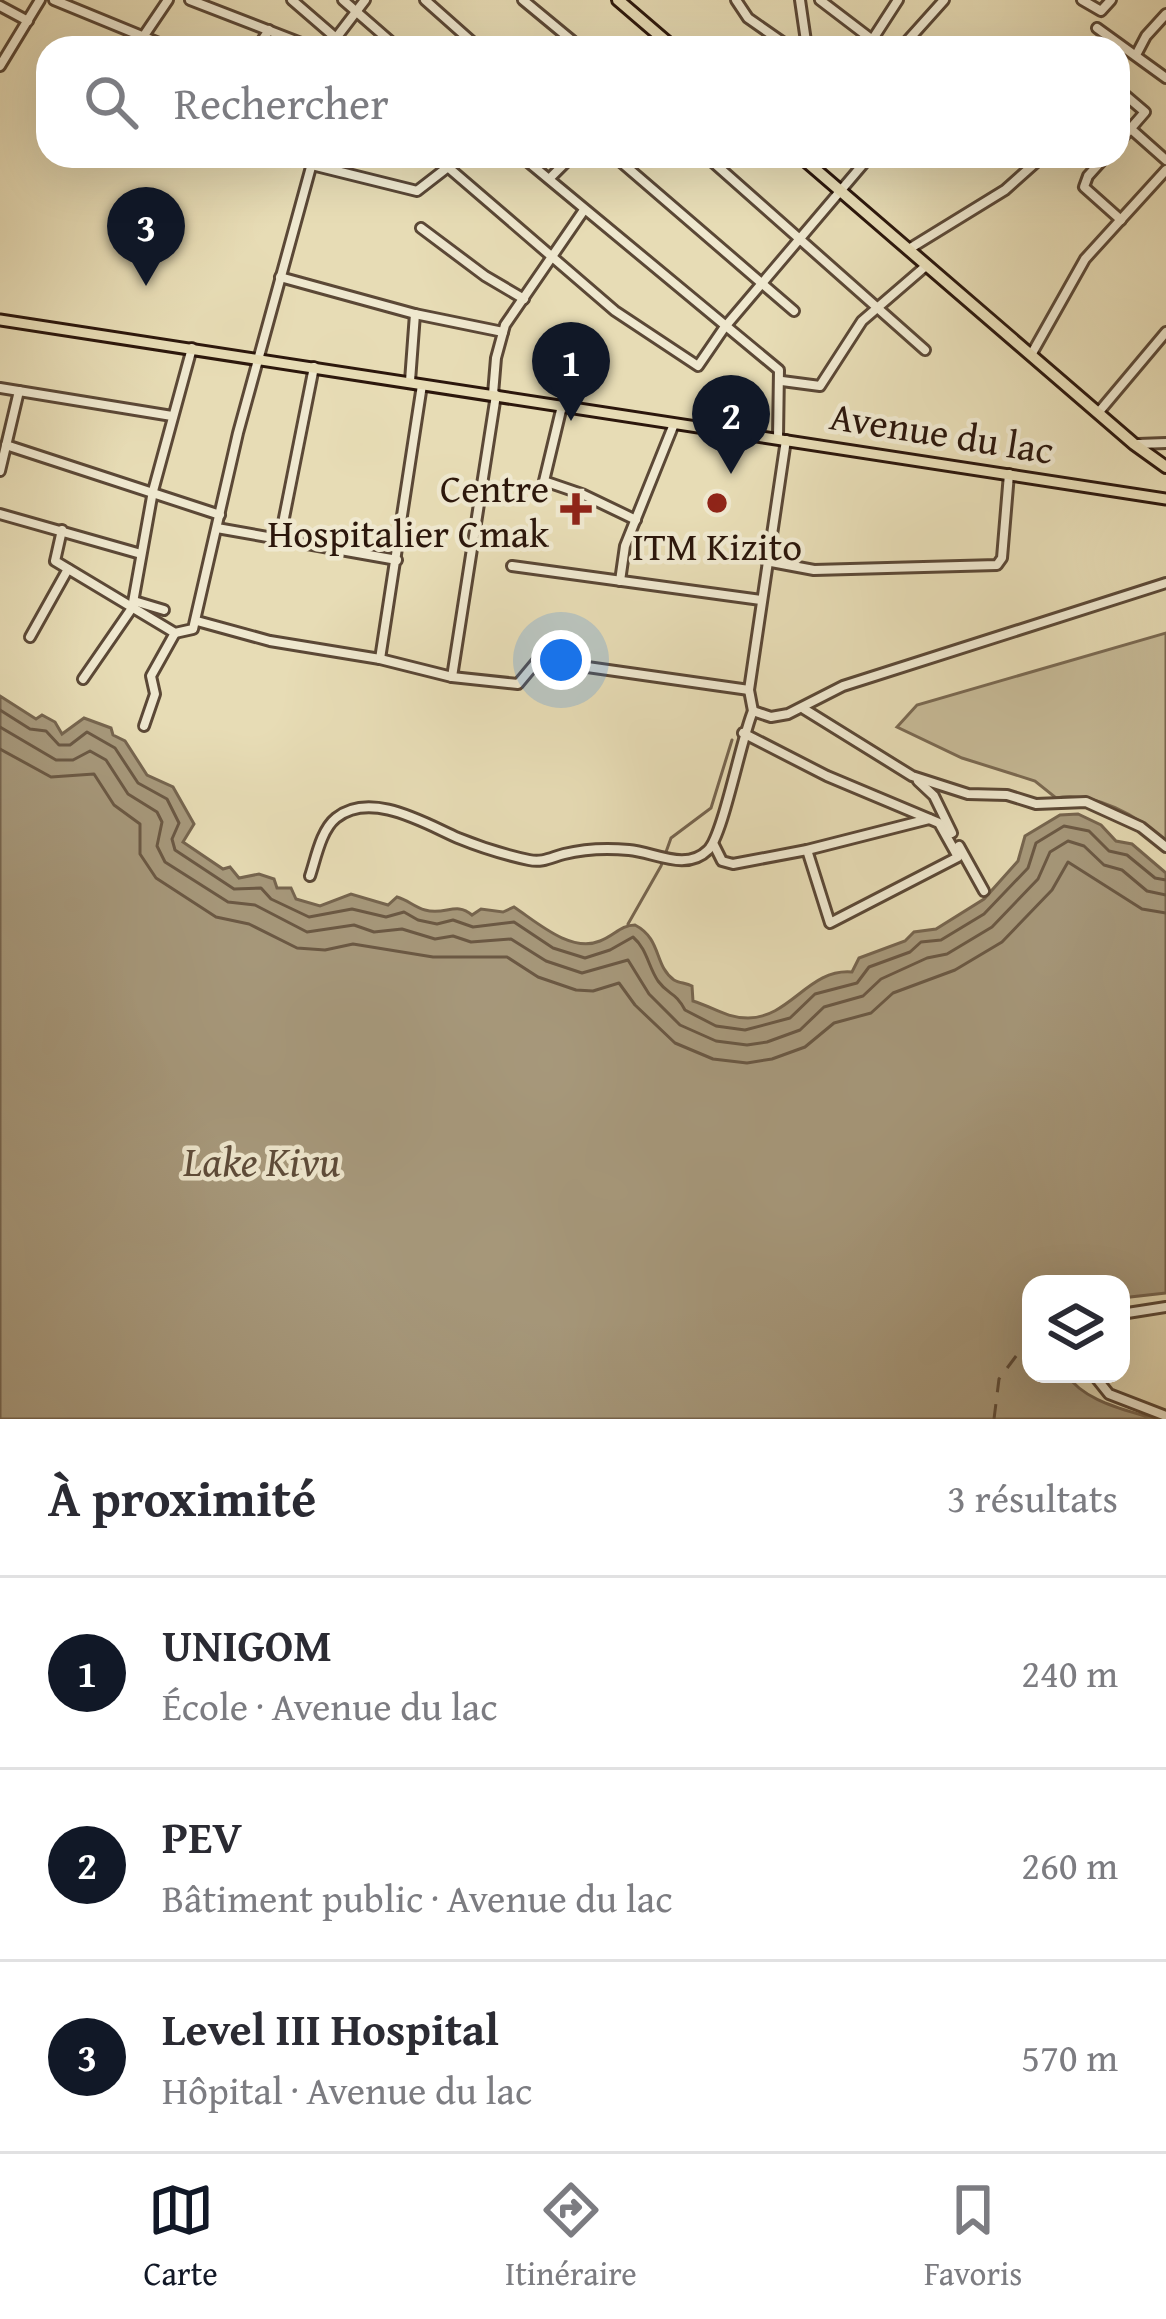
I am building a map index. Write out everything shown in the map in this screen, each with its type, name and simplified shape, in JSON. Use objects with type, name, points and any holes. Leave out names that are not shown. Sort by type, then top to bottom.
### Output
[{"type":"highway","points":[[618,0],[659,36]]},
{"type":"highway","points":[[814,168],[1134,444],[1166,466]]},
{"type":"main road","name":"Avenue du lac","points":[[0,320],[1009,472],[1166,500]]},
{"type":"street","points":[[0,66],[40,0]]},
{"type":"street","points":[[54,0],[140,36]]},
{"type":"street","points":[[143,36],[168,0]]},
{"type":"street","points":[[190,0],[284,36]]},
{"type":"street","points":[[292,0],[329,36]]},
{"type":"street","points":[[344,0],[384,36]]},
{"type":"street","points":[[340,36],[365,0]]},
{"type":"street","points":[[425,0],[466,36]]},
{"type":"street","points":[[523,0],[566,36]]},
{"type":"street","points":[[736,0],[748,18],[774,36]]},
{"type":"street","points":[[800,0],[805,36]]},
{"type":"street","points":[[820,0],[860,36]]},
{"type":"street","points":[[874,36],[898,0]]},
{"type":"street","points":[[912,36],[944,0]]},
{"type":"street","points":[[1082,0],[1101,11],[1111,0]]},
{"type":"street","points":[[0,6],[28,21]]},
{"type":"street","points":[[1136,55],[1166,14]]},
{"type":"street","points":[[1097,28],[1109,36]]},
{"type":"street","points":[[265,36],[269,30]]},
{"type":"street","points":[[1130,51],[1166,78]]},
{"type":"street","points":[[1130,98],[1144,110],[1131,129],[1166,160]]},
{"type":"street","points":[[62,530],[54,559],[68,569],[175,633],[187,633],[197,621],[259,357],[311,168]]},
{"type":"street","points":[[340,168],[417,191],[447,168]]},
{"type":"street","points":[[449,168],[615,311],[698,366],[724,328],[860,168]]},
{"type":"street","points":[[310,876],[335,819],[371,809],[398,811],[461,839],[532,860],[605,849],[689,860],[705,854],[714,843],[753,711],[749,690],[782,438],[782,381],[779,370],[537,168]]},
{"type":"street","points":[[550,178],[560,168]]},
{"type":"street","points":[[628,168],[794,311]]},
{"type":"street","points":[[720,168],[925,350]]},
{"type":"street","points":[[818,168],[818,172]]},
{"type":"street","points":[[908,249],[1005,190],[1030,168]]},
{"type":"street","points":[[1095,168],[1084,187],[1121,220]]},
{"type":"street","points":[[1030,355],[1085,259],[1166,170]]},
{"type":"street","points":[[452,677],[503,332],[584,210]]},
{"type":"street","points":[[421,228],[524,299]]},
{"type":"street","points":[[782,381],[820,386],[862,321],[927,266]]},
{"type":"street","points":[[280,277],[503,332]]},
{"type":"street","points":[[380,659],[397,560],[417,382],[415,314]]},
{"type":"street","points":[[1098,413],[1166,332]]},
{"type":"street","points":[[83,679],[133,604],[153,490],[192,347]]},
{"type":"street","points":[[280,538],[314,367]]},
{"type":"street","points":[[0,388],[172,416]]},
{"type":"street","points":[[0,470],[19,391]]},
{"type":"street","points":[[562,406],[544,482],[636,520]]},
{"type":"street","points":[[620,581],[626,546],[674,424]]},
{"type":"street","points":[[1134,444],[1166,443]]},
{"type":"street","points":[[6,446],[220,515]]},
{"type":"street","points":[[766,561],[814,570],[997,566],[1002,558],[1009,472]]},
{"type":"street","points":[[0,514],[141,554]]},
{"type":"street","points":[[217,528],[397,560]]},
{"type":"street","points":[[512,566],[761,600]]},
{"type":"street","points":[[30,637],[68,569]]},
{"type":"street","points":[[753,711],[771,717],[804,709],[843,686],[1166,583]]},
{"type":"street","points":[[133,604],[164,610]]},
{"type":"street","points":[[197,621],[270,641],[514,685],[538,660],[749,690]]},
{"type":"street","points":[[144,726],[154,694],[151,676],[175,633]]},
{"type":"street","points":[[804,709],[913,776],[934,796],[984,890]]},
{"type":"street","points":[[743,734],[826,776],[930,818],[943,826],[958,857],[830,923],[807,850]]},
{"type":"street","points":[[913,776],[968,794],[1007,795],[1036,804],[1086,802],[1141,827],[1166,847]]},
{"type":"street","points":[[714,843],[718,857],[728,864],[807,850],[930,818]]},
{"type":"street","points":[[1130,1313],[1166,1307]]},
{"type":"street","points":[[1100,1383],[1109,1394],[1166,1417]]},
{"type":"shaded area","points":[[1166,633],[1166,842],[1115,808],[1085,798],[1056,798],[1035,781],[962,758],[897,727],[917,705]]},
{"type":"water","name":"Lake Kivu","points":[[0,696],[36,719],[42,715],[55,722],[62,734],[84,718],[111,728],[147,775],[173,787],[194,824],[183,842],[223,869],[230,867],[239,878],[259,874],[274,879],[277,888],[291,888],[296,899],[320,906],[351,894],[388,905],[397,897],[425,910],[461,909],[472,915],[481,909],[503,912],[514,907],[578,943],[600,941],[635,925],[650,938],[668,974],[692,986],[693,1001],[740,1018],[776,1010],[824,978],[852,972],[859,958],[905,941],[914,932],[936,929],[984,899],[1018,861],[1025,836],[1060,815],[1078,814],[1101,825],[1116,841],[1132,844],[1166,873],[1166,1293],[1130,1297],[1130,1275],[1022,1275],[1022,1383],[1073,1383],[1094,1398],[1154,1419],[0,1419]]},
{"type":"waterway","points":[[628,924],[671,838],[711,808],[732,740]]},
{"type":"ferry route","points":[[994,1419],[999,1379],[1022,1348]]},
{"type":"place","name":"Level III Hospital","points":[[146,286]]},
{"type":"place","name":"UNIGOM","points":[[571,421]]},
{"type":"place","name":"PEV","points":[[731,474]]},
{"type":"place","name":"ITM Kizito","points":[[717,503]]},
{"type":"place","name":"Centre Hospitalier Cmak","points":[[576,509]]}]
